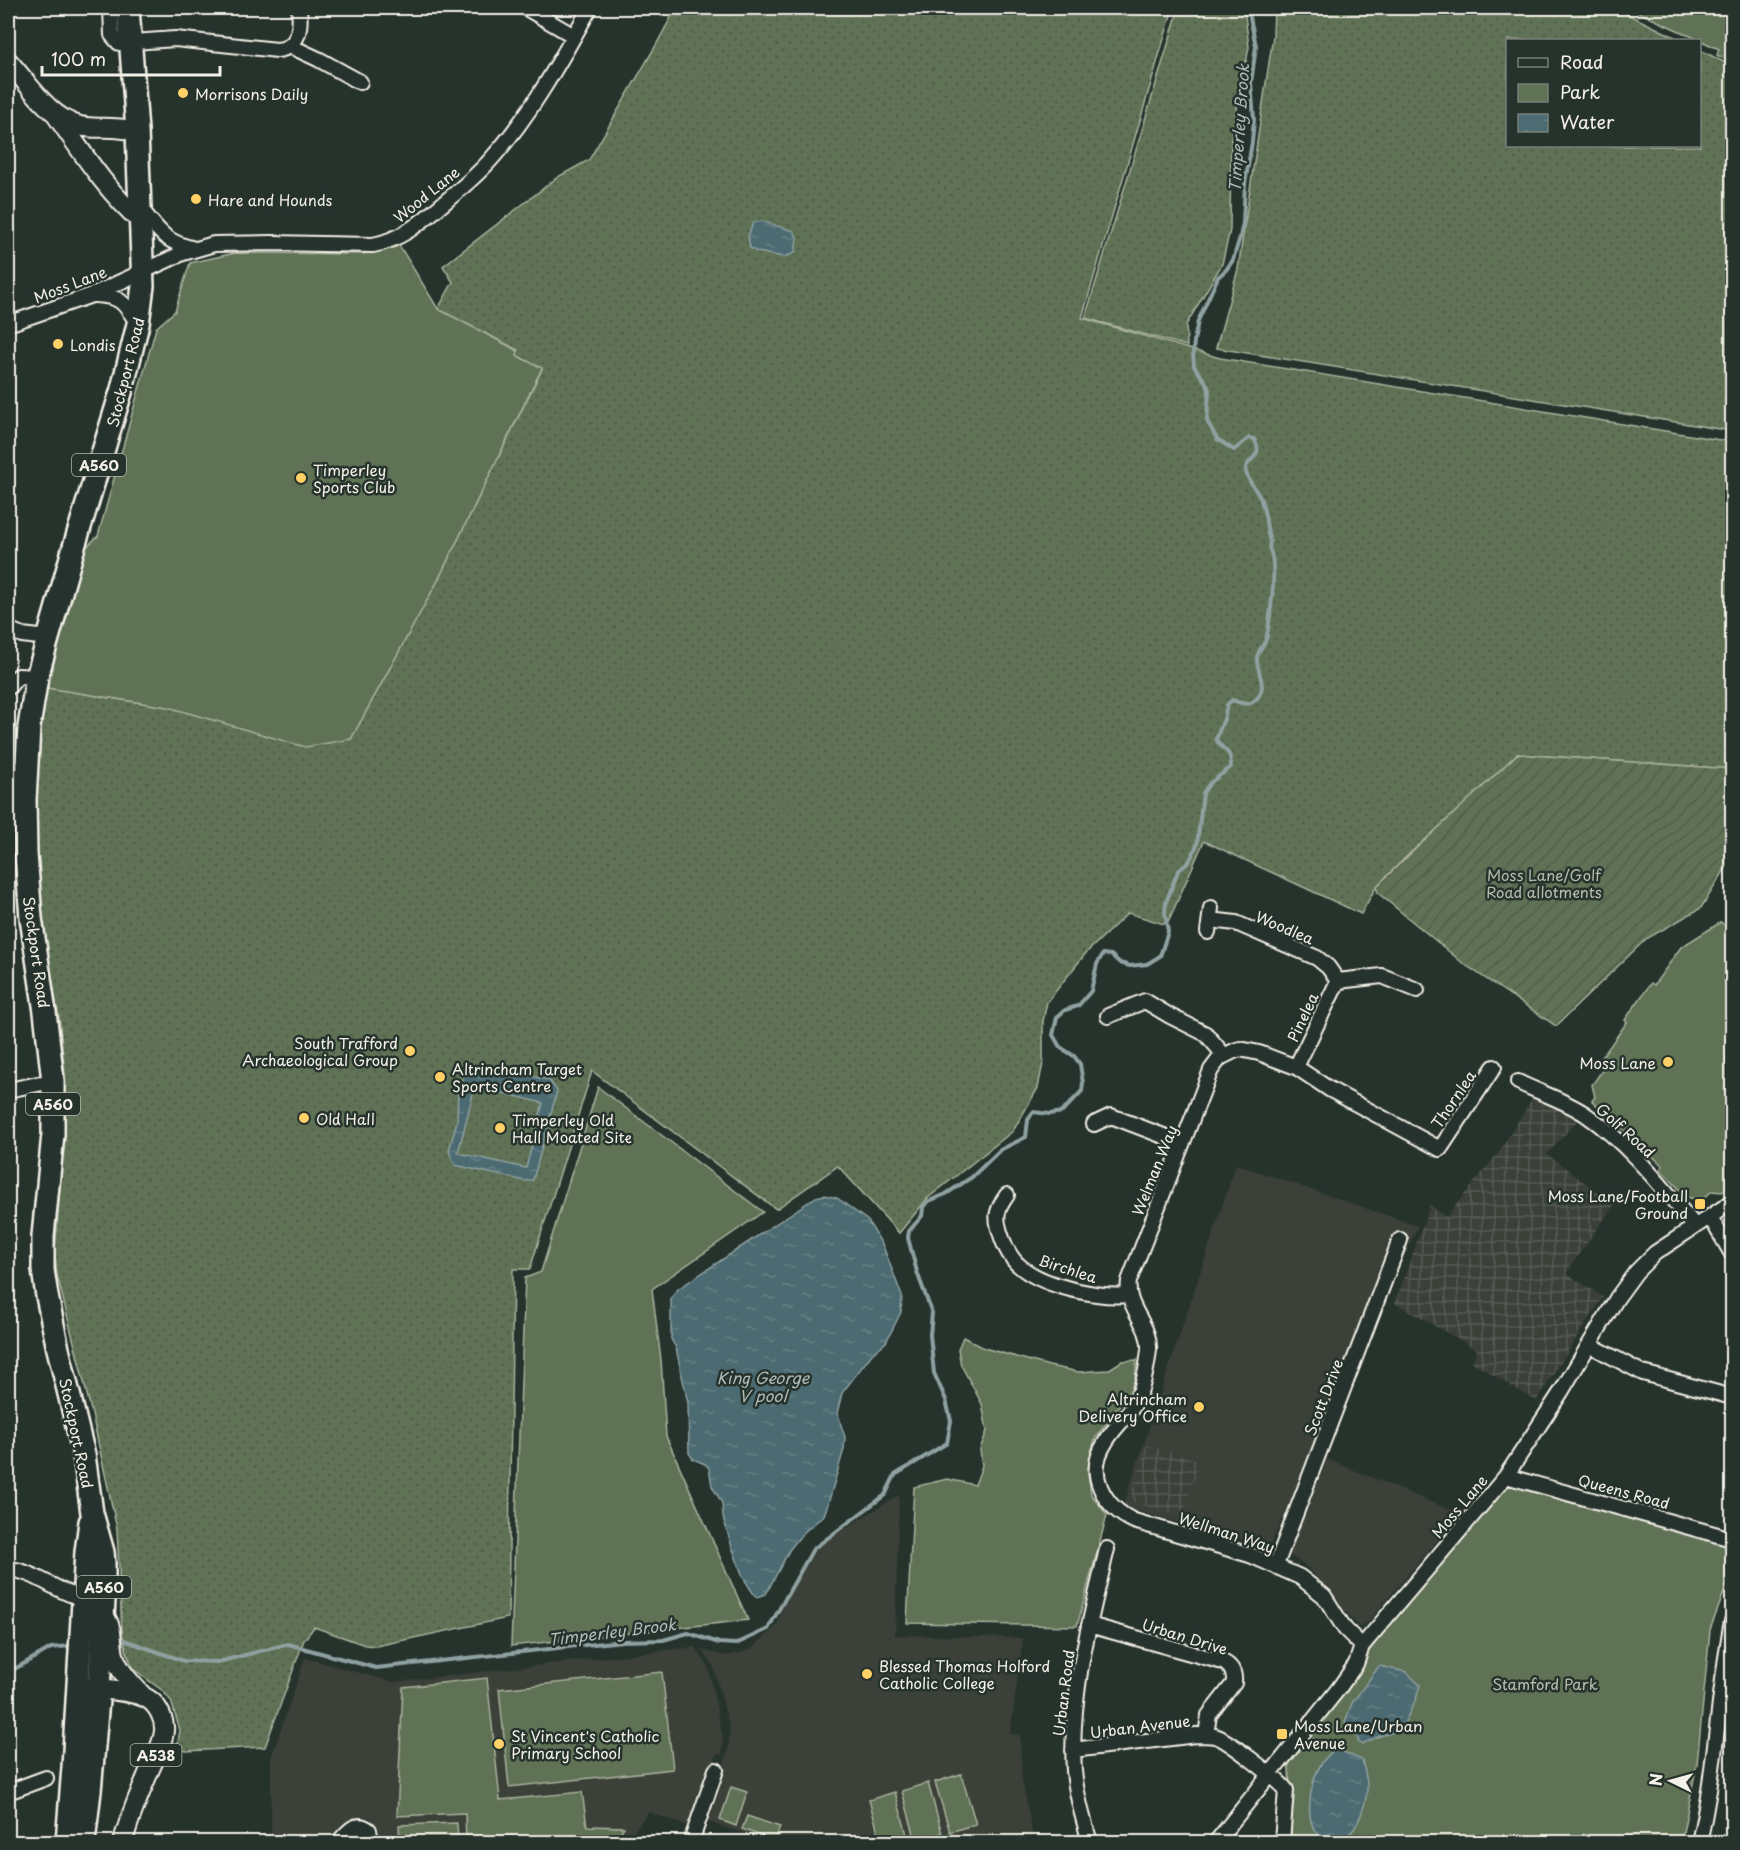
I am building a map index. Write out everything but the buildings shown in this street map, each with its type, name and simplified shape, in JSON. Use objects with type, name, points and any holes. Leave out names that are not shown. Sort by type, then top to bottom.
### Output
[{"type":"highway","name":"A560","points":[[128,8],[137,131]]},
{"type":"highway","name":"Stockport Road","points":[[78,1687],[97,1604],[103,1552],[92,1513],[84,1455],[58,1348],[43,1270],[43,1236],[53,1134],[53,1081],[31,918],[25,800],[31,713],[38,677],[73,550],[118,404],[138,324],[143,286],[137,131]]},
{"type":"highway","name":"Stockport Road","points":[[97,1604],[99,1689]]},
{"type":"highway","name":"A560","points":[[67,1842],[78,1687]]},
{"type":"highway","name":"A560","points":[[84,1842],[99,1689]]},
{"type":"main road","points":[[8,64],[54,111],[125,208],[139,214]]},
{"type":"main road","points":[[54,111],[78,125],[95,129],[113,128],[137,131]]},
{"type":"main road","points":[[97,1604],[110,1625],[114,1654],[119,1667],[144,1697]]},
{"type":"main road","points":[[78,1687],[144,1697]]},
{"type":"main road","name":"A538","points":[[123,1842],[164,1729],[156,1706],[144,1697]]},
{"type":"street","points":[[111,8],[113,38],[119,43],[168,39],[277,50],[290,46],[297,37],[299,8]]},
{"type":"street","points":[[526,8],[574,36]]},
{"type":"street","name":"Wood Lane","points":[[142,271],[183,253],[214,244],[373,245],[385,243],[405,234],[461,189],[493,157],[527,112],[590,8]]},
{"type":"street","points":[[290,46],[360,82]]},
{"type":"street","points":[[139,214],[163,236],[177,245],[196,249]]},
{"type":"street","name":"Moss Lane","points":[[8,324],[92,295],[142,271]]},
{"type":"street","points":[[92,295],[114,297],[128,308],[138,324]]},
{"type":"street","points":[[8,629],[22,635],[48,638]]},
{"type":"street","points":[[8,688],[18,676],[38,677]]},
{"type":"street","name":"Woodlea","points":[[1210,920],[1236,923],[1317,958],[1328,967],[1338,981]]},
{"type":"street","points":[[1338,981],[1382,976],[1417,990]]},
{"type":"street","name":"Pinelea","points":[[1296,1067],[1338,981]]},
{"type":"street","points":[[1108,1016],[1145,1001],[1206,1034],[1224,1055],[1234,1051],[1250,1050],[1296,1067]]},
{"type":"street","name":"Welman Way","points":[[1128,1295],[1133,1268],[1211,1070],[1224,1055]]},
{"type":"street","name":"Thornlea","points":[[1296,1067],[1329,1089],[1440,1149],[1494,1067]]},
{"type":"street","points":[[8,1090],[53,1081]]},
{"type":"street","name":"Golf Road","points":[[1518,1082],[1560,1100],[1592,1120],[1634,1157],[1695,1226]]},
{"type":"street","points":[[1094,1124],[1111,1116],[1182,1143]]},
{"type":"street","name":"Birchlea","points":[[1007,1195],[998,1209],[990,1215],[1013,1259],[1022,1269],[1038,1278],[1086,1293],[1101,1296],[1128,1295]]},
{"type":"street","name":"Moss Lane","points":[[1216,1842],[1339,1688],[1356,1664],[1362,1646],[1506,1476],[1562,1392],[1621,1292],[1642,1264],[1662,1248],[1732,1202]]},
{"type":"street","points":[[1710,1218],[1732,1254]]},
{"type":"street","name":"Scott Drive","points":[[1276,1565],[1400,1240]]},
{"type":"street","name":"Wellman Way","points":[[1128,1295],[1148,1336],[1149,1351],[1139,1395],[1128,1415],[1104,1443],[1098,1456],[1098,1480],[1101,1490],[1113,1508],[1134,1521],[1250,1555],[1300,1576],[1321,1592],[1345,1629],[1362,1646]]},
{"type":"street","points":[[1590,1345],[1643,1373],[1732,1397]]},
{"type":"street","name":"Queens Road","points":[[1506,1476],[1732,1539]]},
{"type":"street","name":"Urban Road","points":[[1090,1842],[1078,1796],[1074,1750],[1078,1686],[1089,1625],[1107,1549]]},
{"type":"street","points":[[8,1569],[32,1576],[97,1604]]},
{"type":"street","points":[[1699,1842],[1712,1772],[1732,1621]]},
{"type":"street","name":"Urban Drive","points":[[1089,1625],[1223,1662],[1231,1667],[1235,1678],[1234,1683],[1209,1715],[1206,1735]]},
{"type":"street","name":"Urban Avenue","points":[[1074,1750],[1206,1735],[1216,1736],[1270,1774],[1287,1791],[1282,1842]]},
{"type":"street","points":[[691,1842],[716,1770]]},
{"type":"street","points":[[8,1792],[46,1778]]},
{"type":"street","points":[[339,1842],[355,1826],[369,1830],[371,1842]]},
{"type":"shaded area","points":[[1533,1097],[1578,1120],[1547,1154],[1614,1205],[1566,1273],[1603,1297],[1536,1401],[1472,1362],[1477,1350],[1395,1303],[1430,1205],[1446,1217],[1499,1152]]},
{"type":"shaded area","points":[[1236,1164],[1418,1226],[1269,1548],[1123,1507]]},
{"type":"shaded area","points":[[1147,1445],[1200,1461],[1182,1517],[1129,1501]]},
{"type":"shaded area","points":[[1327,1459],[1460,1514],[1367,1623],[1359,1627],[1308,1568],[1288,1554]]},
{"type":"shaded area","name":"Blessed Thomas Holford Catholic College","points":[[899,1495],[895,1635],[1023,1638],[1010,1734],[1020,1735],[1022,1780],[1034,1842],[976,1842],[959,1837],[938,1842],[770,1842],[705,1821],[728,1751],[730,1730],[713,1665],[702,1650],[725,1656],[753,1648],[777,1625],[784,1605],[816,1551],[814,1548]]},
{"type":"shaded area","name":"St Vincent's Catholic Primary School","points":[[695,1647],[708,1666],[723,1739],[722,1755],[717,1754],[693,1828],[648,1812],[627,1842],[383,1842],[376,1824],[371,1819],[361,1816],[349,1820],[326,1841],[287,1840],[276,1836],[271,1837],[271,1758],[305,1658],[393,1682]]},
{"type":"green space","points":[[676,8],[1173,8],[1082,318],[1220,358],[1732,442],[1732,769],[1517,754],[1376,887],[1361,914],[1204,841],[1169,920],[1164,924],[1128,913],[1086,953],[1047,1002],[1043,1021],[1043,1063],[1038,1088],[1013,1131],[928,1198],[899,1233],[838,1166],[776,1209],[592,1071],[530,1269],[513,1269],[508,1618],[376,1646],[365,1645],[314,1627],[304,1640],[265,1747],[186,1751],[177,1748],[180,1730],[171,1701],[163,1691],[133,1669],[127,1653],[122,1632],[117,1529],[92,1414],[57,1275],[55,1254],[66,1085],[59,1017],[42,915],[35,814],[41,709],[47,688],[351,739],[437,582],[542,369],[516,355],[518,350],[438,309],[453,282],[443,266],[558,177],[589,160]]},
{"type":"green space","points":[[1179,8],[1244,8],[1249,47],[1231,140],[1230,230],[1222,264],[1186,325],[1187,346],[1085,318]]},
{"type":"green space","points":[[1274,8],[1615,8],[1679,39],[1506,39],[1506,147],[1701,147],[1701,50],[1732,66],[1732,431],[1216,348],[1238,269],[1273,36]]},
{"type":"green space","points":[[1629,8],[1732,8],[1732,62],[1717,55],[1719,49]]},
{"type":"green space","name":"Timperley Sports Club","points":[[399,245],[438,309],[518,351],[517,356],[542,368],[437,582],[351,739],[305,747],[168,707],[47,688],[82,551],[98,536],[156,328],[175,311],[190,263],[235,253],[362,254],[383,251]]},
{"type":"green space","name":"Moss Lane/Golf Road allotments","points":[[1517,754],[1732,769],[1732,858],[1701,908],[1646,939],[1556,1026],[1464,964],[1378,893],[1376,887]]},
{"type":"green space","name":"Moss Lane","points":[[1721,922],[1732,932],[1732,1183],[1722,1192],[1712,1191],[1701,1201],[1687,1197],[1660,1169],[1663,1166],[1592,1101],[1595,1097],[1592,1085],[1606,1065],[1600,1060],[1651,983],[1654,985],[1681,947]]},
{"type":"green space","points":[[598,1087],[763,1212],[652,1289],[661,1360],[666,1436],[748,1620],[511,1646],[525,1278],[541,1272]]},
{"type":"green space","points":[[963,1337],[984,1348],[1079,1372],[1108,1370],[1122,1361],[1137,1360],[1131,1389],[1095,1439],[1089,1459],[1091,1494],[1107,1515],[1077,1626],[907,1623],[914,1487],[947,1479],[975,1485],[982,1466],[980,1449],[987,1431],[982,1404],[961,1365],[958,1349]]},
{"type":"green space","name":"Stamford Park","points":[[1510,1481],[1732,1547],[1732,1571],[1710,1630],[1697,1764],[1681,1842],[1286,1842],[1290,1787],[1288,1755],[1398,1612]]},
{"type":"green space","points":[[662,1672],[673,1769],[509,1787],[499,1689]]},
{"type":"green space","points":[[487,1678],[500,1800],[582,1792],[587,1826],[624,1827],[614,1842],[466,1842],[465,1813],[397,1816],[403,1687]]},
{"type":"green space","points":[[961,1774],[976,1824],[950,1832],[935,1782]]},
{"type":"green space","points":[[928,1783],[942,1833],[916,1841],[902,1791]]},
{"type":"green space","points":[[731,1787],[747,1792],[736,1826],[720,1820]]},
{"type":"green space","points":[[895,1792],[909,1842],[881,1842],[869,1800]]},
{"type":"green space","points":[[747,1816],[780,1827],[775,1841],[742,1829]]},
{"type":"green space","points":[[457,1823],[458,1842],[400,1842],[399,1825]]},
{"type":"water","points":[[761,221],[794,231],[797,238],[795,253],[784,257],[757,252],[750,248],[748,236],[753,223]]},
{"type":"water","points":[[468,1065],[491,1067],[549,1080],[557,1091],[533,1180],[525,1181],[455,1165],[449,1151],[457,1121],[458,1091]],"holes":[[[475,1086],[543,1103],[526,1168],[458,1153]]]},
{"type":"water","name":"King George V pool","points":[[824,1195],[837,1198],[868,1221],[883,1246],[902,1296],[901,1312],[886,1342],[872,1354],[842,1393],[837,1413],[845,1437],[844,1449],[824,1515],[802,1534],[790,1549],[766,1594],[758,1597],[743,1577],[723,1517],[722,1503],[712,1486],[709,1468],[693,1459],[689,1453],[688,1403],[676,1348],[671,1339],[671,1298],[678,1289],[816,1197]]},
{"type":"water","points":[[1379,1666],[1406,1672],[1420,1685],[1401,1730],[1362,1744],[1345,1722],[1352,1703]]},
{"type":"water","points":[[1336,1749],[1362,1760],[1367,1783],[1366,1797],[1358,1821],[1344,1837],[1325,1836],[1319,1833],[1311,1822],[1310,1815],[1314,1779],[1323,1762]]},
{"type":"waterway","name":"Timperley Brook","points":[[124,1640],[184,1661],[218,1662],[288,1644],[376,1668],[622,1641],[663,1640],[688,1633],[719,1643],[736,1644],[768,1629],[813,1549],[885,1495],[895,1475],[947,1443],[951,1421],[946,1400],[934,1373],[930,1335],[932,1313],[917,1272],[908,1238],[909,1231],[922,1216],[923,1208],[929,1201],[946,1194],[972,1177],[1000,1150],[1026,1137],[1028,1120],[1033,1112],[1050,1114],[1062,1112],[1082,1091],[1080,1064],[1074,1056],[1060,1047],[1053,1035],[1057,1017],[1065,1010],[1078,1006],[1091,991],[1097,964],[1103,954],[1111,955],[1120,963],[1130,966],[1147,964],[1160,956],[1168,932],[1166,902],[1178,871],[1189,862],[1197,845],[1203,793],[1210,783],[1231,767],[1230,756],[1216,739],[1227,705],[1232,700],[1249,704],[1259,696],[1261,690],[1257,657],[1267,636],[1273,565],[1263,505],[1246,472],[1248,464],[1256,454],[1257,445],[1254,439],[1249,438],[1234,450],[1217,439],[1207,421],[1209,390],[1194,366],[1193,353],[1198,321],[1218,277],[1233,260],[1243,223],[1245,184],[1254,119],[1251,83],[1256,46],[1248,8]]},
{"type":"waterway","name":"Timperley Brook","points":[[8,1676],[11,1671],[51,1648],[69,1646]]},
{"type":"place","name":"Morrisons Daily","points":[[183,93]]},
{"type":"place","name":"Hare and Hounds","points":[[196,199]]},
{"type":"place","name":"Londis","points":[[58,344]]},
{"type":"place","name":"Timperley Sports Club","points":[[301,478]]},
{"type":"place","name":"South Trafford Archaeological Group","points":[[410,1051]]},
{"type":"place","name":"Moss Lane","points":[[1668,1062]]},
{"type":"place","name":"Altrincham Target Sports Centre","points":[[440,1077]]},
{"type":"place","name":"Old Hall","points":[[304,1118]]},
{"type":"place","name":"Timperley Old Hall Moated Site","points":[[500,1128]]},
{"type":"place","name":"Moss Lane/Football Ground","points":[[1700,1204]]},
{"type":"place","name":"Altrincham Delivery Office","points":[[1199,1407]]},
{"type":"place","name":"Blessed Thomas Holford Catholic College","points":[[867,1674]]},
{"type":"place","name":"Moss Lane/Urban Avenue","points":[[1282,1734]]},
{"type":"place","name":"St Vincent's Catholic Primary School","points":[[499,1744]]}]
